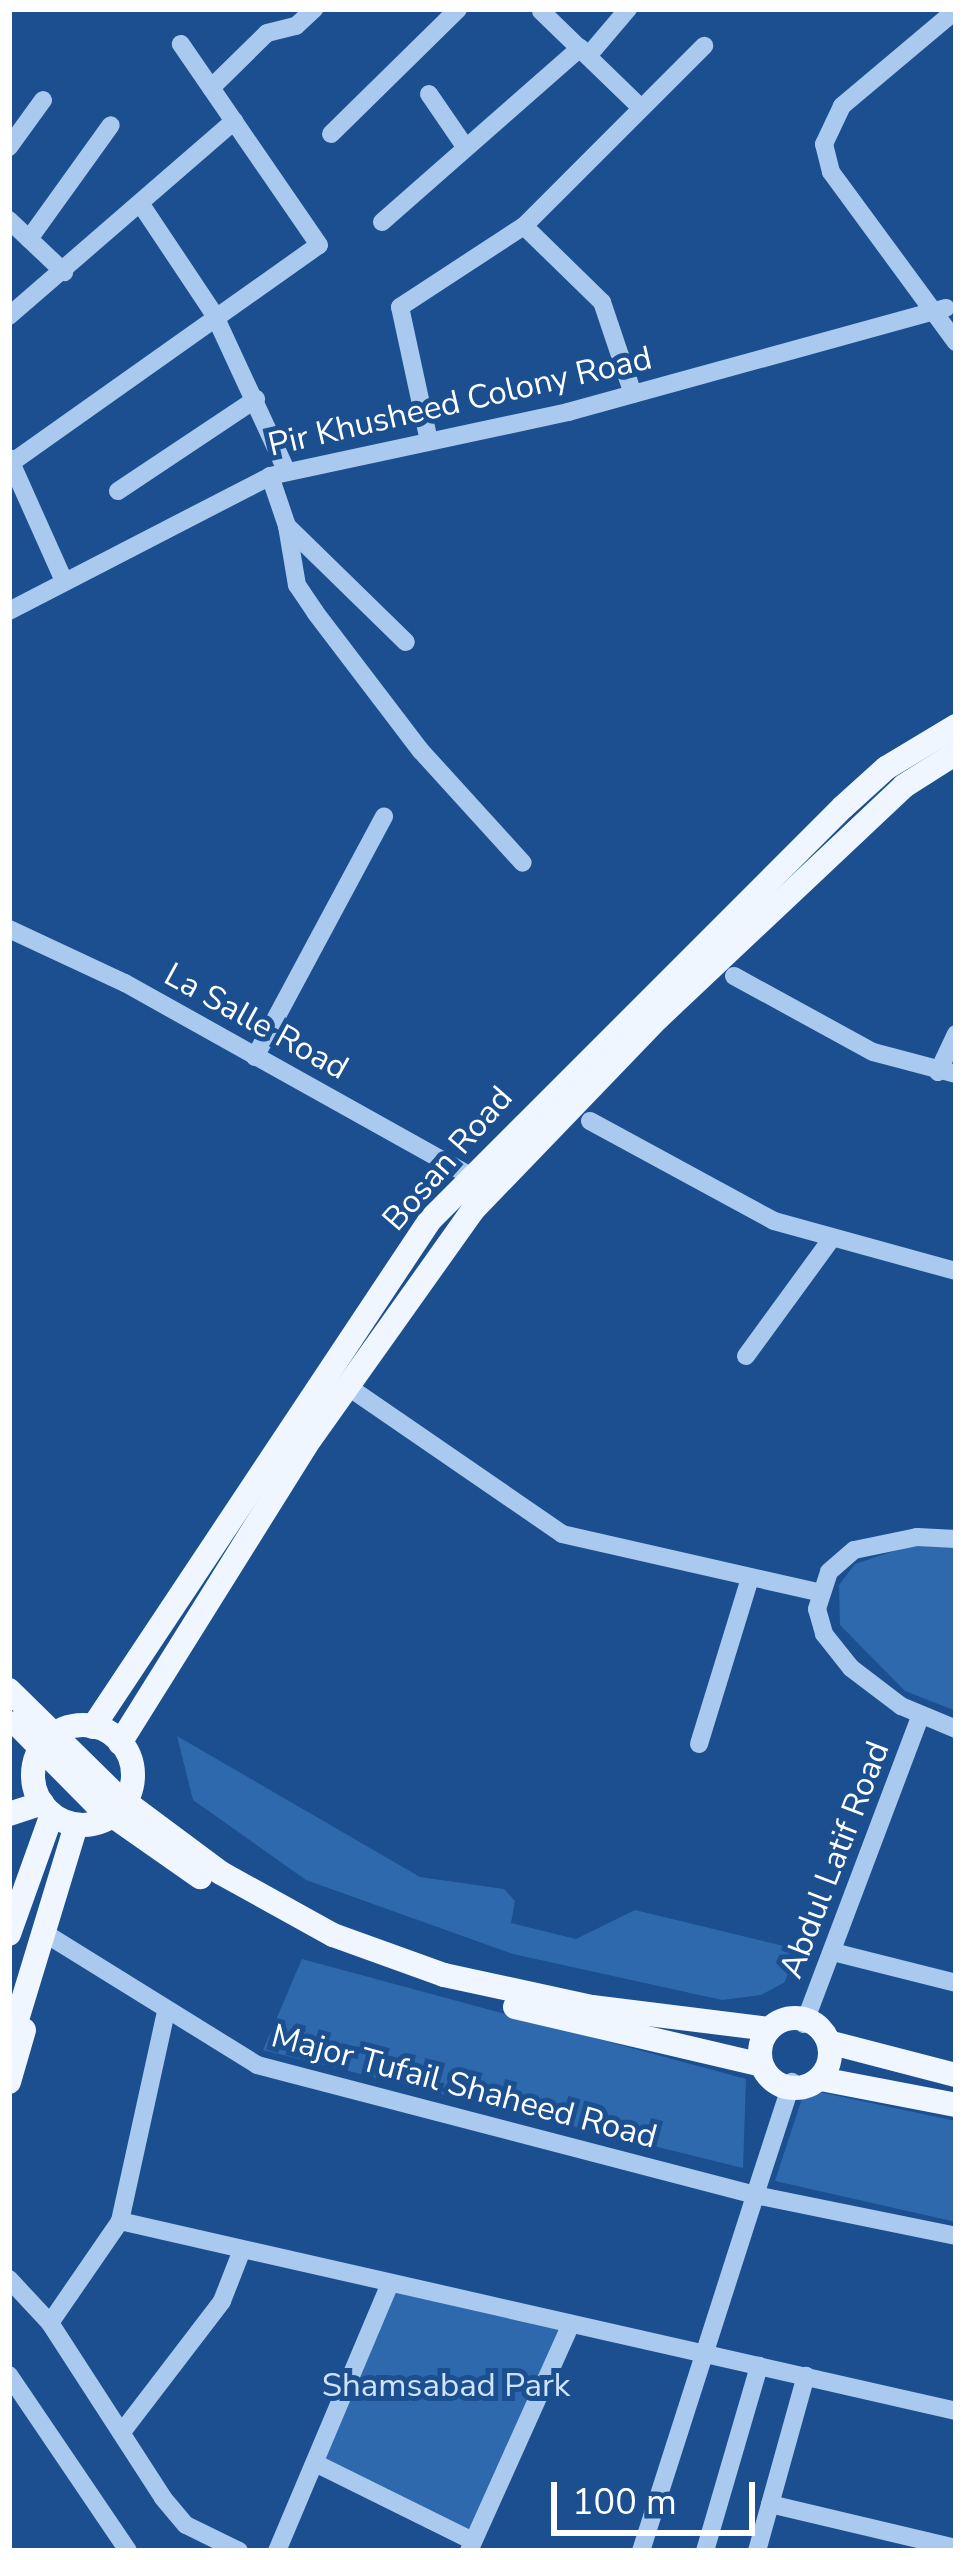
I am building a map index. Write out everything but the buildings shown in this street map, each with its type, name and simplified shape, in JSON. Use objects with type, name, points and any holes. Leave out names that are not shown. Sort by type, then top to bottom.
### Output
[{"type":"main road","name":"Bosan Road","points":[[93,1727],[310,1396],[470,1175],[843,807],[886,768],[956,726]]},
{"type":"main road","name":"Bosan Road","points":[[121,1743],[347,1385],[473,1210],[587,1087],[904,786],[956,753]]},
{"type":"main road","points":[[9,1690],[116,1795],[221,1873],[333,1936],[442,1982],[768,2029],[804,2024],[832,2043],[956,2075]]},
{"type":"main road","points":[[9,1714],[97,1805],[213,1886],[326,1947],[758,2064],[792,2082],[821,2079],[956,2105]]},
{"type":"main road","points":[[93,1727],[121,1743],[133,1774],[124,1804],[100,1822],[76,1825],[47,1808],[33,1779],[39,1753],[58,1732],[93,1727]]},
{"type":"main road","points":[[9,1814],[47,1808]]},
{"type":"main road","points":[[9,1934],[47,1808]]},
{"type":"main road","points":[[9,2082],[76,1825]]},
{"type":"main road","points":[[9,2046],[46,1934]]},
{"type":"main road","points":[[758,2064],[756,2043],[768,2029]]},
{"type":"main road","points":[[821,2079],[833,2062],[832,2043]]},
{"type":"street","points":[[212,88],[267,33],[296,26],[314,9]]},
{"type":"street","points":[[331,134],[458,9]]},
{"type":"street","points":[[382,222],[584,52],[628,9]]},
{"type":"street","points":[[956,10],[842,106],[824,144],[831,172],[946,314],[956,342]]},
{"type":"street","points":[[541,11],[639,106]]},
{"type":"street","points":[[64,581],[10,461],[214,314],[319,245],[181,44]]},
{"type":"street","points":[[429,442],[400,307],[524,226],[704,46]]},
{"type":"street","points":[[429,94],[466,148]]},
{"type":"street","points":[[9,147],[43,100]]},
{"type":"street","points":[[9,316],[142,206],[233,121]]},
{"type":"street","points":[[29,239],[111,125]]},
{"type":"street","points":[[142,206],[214,314],[256,399],[278,474],[298,585],[421,751],[523,862]]},
{"type":"street","points":[[9,220],[64,272]]},
{"type":"street","points":[[524,226],[602,302],[633,394]]},
{"type":"street","name":"Pir Khusheed Colony Road","points":[[9,611],[278,474],[633,394],[946,314]]},
{"type":"street","points":[[118,491],[256,399]]},
{"type":"street","points":[[287,526],[406,642]]},
{"type":"street","points":[[255,1057],[384,816]]},
{"type":"street","name":"La Salle Road","points":[[9,929],[470,1175]]},
{"type":"street","points":[[734,976],[873,1052],[947,1073],[956,1034]]},
{"type":"street","points":[[590,1120],[709,1191],[830,1241],[956,1270]]},
{"type":"street","points":[[746,1356],[830,1241]]},
{"type":"street","points":[[347,1385],[562,1534],[818,1592]]},
{"type":"street","points":[[956,1539],[917,1537],[854,1550],[818,1592],[819,1625],[835,1650],[920,1717],[956,1729]]},
{"type":"street","points":[[699,1744],[750,1578]]},
{"type":"street","name":"Abdul Latif Road","points":[[804,2024],[837,1954],[920,1717]]},
{"type":"street","name":"Major Tufail Shaheed Road","points":[[46,1934],[257,2065],[318,2086],[755,2195],[956,2236]]},
{"type":"street","points":[[837,1954],[956,1982]]},
{"type":"street","points":[[50,2323],[120,2221],[166,2011]]},
{"type":"street","points":[[641,2551],[792,2082]]},
{"type":"street","points":[[120,2221],[956,2411]]},
{"type":"street","points":[[122,2432],[222,2301],[242,2250]]},
{"type":"street","points":[[9,2279],[50,2323],[186,2525],[238,2551]]},
{"type":"street","points":[[278,2551],[390,2284]]},
{"type":"street","points":[[315,2463],[471,2546],[572,2324]]},
{"type":"street","points":[[704,2551],[759,2366]]},
{"type":"street","points":[[9,2375],[128,2551]]},
{"type":"street","points":[[757,2551],[806,2376]]},
{"type":"street","points":[[770,2504],[956,2548]]},
{"type":"green space","points":[[921,1542],[956,1544],[956,1711],[905,1691],[840,1625],[839,1585],[855,1564]]},
{"type":"green space","points":[[177,1736],[420,1877],[504,1889],[515,1901],[511,1923],[576,1939],[635,1910],[800,1950],[789,1980],[761,1995],[722,2000],[513,1954],[306,1880],[193,1800]]},
{"type":"green space","points":[[302,1959],[746,2079],[743,2168],[263,2050]]},
{"type":"green space","points":[[805,2089],[956,2121],[956,2222],[775,2181]]},
{"type":"green space","name":"Shamsabad Park","points":[[392,2288],[568,2326],[471,2536],[321,2461]]}]
